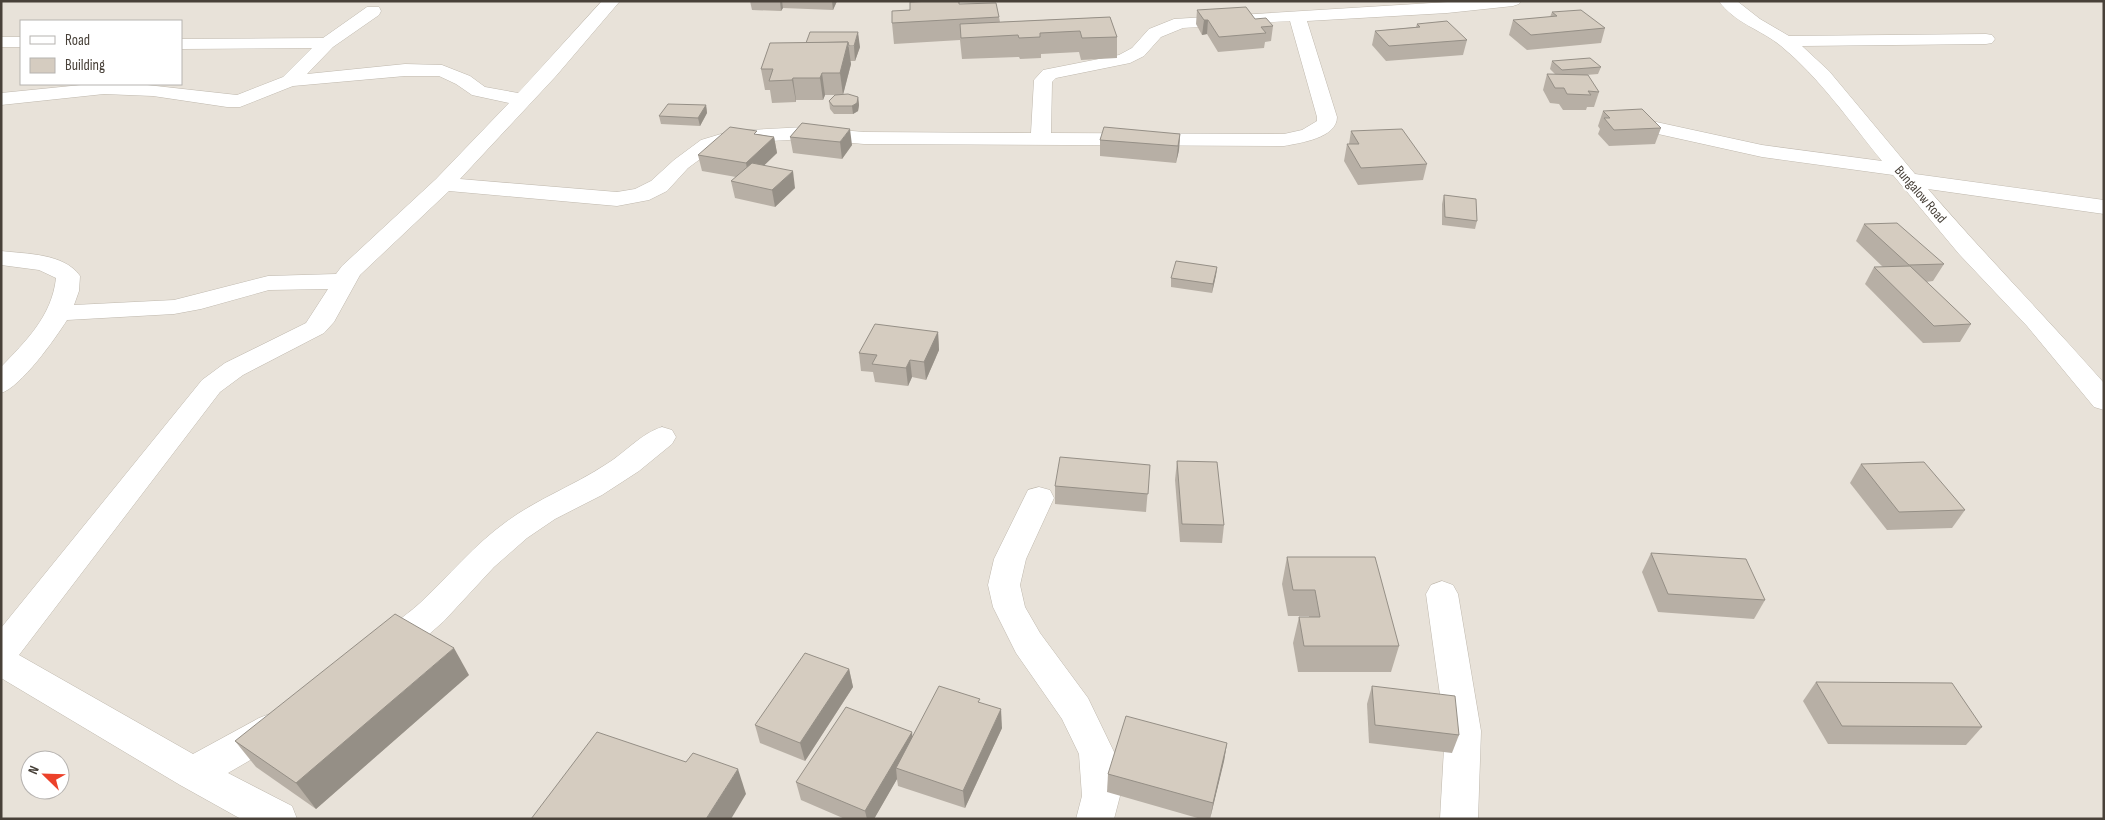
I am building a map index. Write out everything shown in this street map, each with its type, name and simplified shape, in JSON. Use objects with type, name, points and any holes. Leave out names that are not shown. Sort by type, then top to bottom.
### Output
[{"type":"street","points":[[1,653],[211,386],[234,370],[316,328],[343,281],[360,260],[444,184],[549,72],[612,1]]},
{"type":"street","points":[[1424,1],[1447,8]]},
{"type":"street","points":[[1041,139],[1043,80],[1050,74],[1124,59],[1138,52],[1155,33],[1180,23],[1447,8],[1513,1]]},
{"type":"street","name":"Bungalow Road","points":[[1727,1],[1754,23],[1786,41],[1822,75],[1967,248],[2036,321],[2104,401]]},
{"type":"street","points":[[290,81],[327,43],[373,11]]},
{"type":"street","points":[[444,184],[618,199],[641,195],[659,186],[681,164],[708,144],[731,137],[806,133],[864,138],[1284,140],[1308,135],[1327,124],[1327,117],[1297,16]]},
{"type":"street","points":[[1786,41],[1986,39]]},
{"type":"street","points":[[1,42],[20,42]]},
{"type":"street","points":[[182,44],[327,43]]},
{"type":"street","points":[[1,99],[104,88],[153,90],[227,102],[249,98],[290,81],[405,70],[442,71],[463,80],[479,91],[523,100]]},
{"type":"street","points":[[1648,126],[1762,151],[2104,207]]},
{"type":"street","points":[[1,258],[45,264],[61,270],[68,276],[66,298],[60,313],[1,384]]},
{"type":"street","points":[[60,313],[174,307],[192,304],[268,283],[343,281]]},
{"type":"street","points":[[367,665],[432,612],[483,559],[516,530],[544,511],[592,488],[629,464],[662,437]]},
{"type":"street","points":[[1039,498],[1010,559],[1004,585],[1009,608],[1028,643],[1075,709],[1097,754],[1101,796],[1095,819]]},
{"type":"street","points":[[1442,594],[1463,731],[1459,819]]},
{"type":"street","points":[[1,661],[192,774],[278,819]]},
{"type":"street","points":[[192,774],[299,712]]},
{"type":"shaded area","points":[[1,1],[2104,1],[2104,819],[1,819]]},
{"type":"building","points":[[959,1],[959,4],[996,3],[999,17],[892,23],[892,11],[910,10],[910,2]]},
{"type":"building","points":[[1246,7],[1255,19],[1266,18],[1273,26],[1261,27],[1266,33],[1219,37],[1208,20],[1204,20],[1197,10]]},
{"type":"building","points":[[1581,10],[1605,28],[1531,35],[1513,20],[1557,16],[1552,12]]},
{"type":"building","points":[[1110,17],[1117,37],[1082,38],[1080,31],[1040,33],[1040,37],[1019,38],[1018,35],[961,38],[960,24]]},
{"type":"building","points":[[1447,21],[1467,40],[1389,46],[1375,31],[1420,27],[1417,24]]},
{"type":"building","points":[[810,32],[858,32],[854,46],[849,46],[848,42],[806,43]]},
{"type":"building","points":[[848,42],[840,73],[822,73],[820,78],[793,78],[792,80],[769,81],[773,69],[761,69],[770,43]]},
{"type":"building","points":[[1590,58],[1601,67],[1562,70],[1552,61]]},
{"type":"building","points":[[1547,74],[1588,75],[1599,92],[1588,91],[1591,95],[1567,94],[1564,88],[1555,88]]},
{"type":"building","points":[[848,94],[858,97],[857,103],[852,106],[833,106],[829,101],[835,95]]},
{"type":"building","points":[[668,104],[706,105],[698,118],[659,116]]},
{"type":"building","points":[[1642,109],[1661,128],[1614,130],[1604,118],[1610,118],[1603,111]]},
{"type":"building","points":[[802,123],[850,129],[840,142],[790,137]]},
{"type":"building","points":[[730,127],[757,131],[754,134],[774,137],[746,163],[698,155]]},
{"type":"building","points":[[1104,127],[1180,134],[1178,146],[1100,140]]},
{"type":"building","points":[[1402,129],[1427,164],[1361,168],[1347,144],[1359,144],[1351,131]]},
{"type":"building","points":[[752,163],[793,171],[772,190],[731,181]]},
{"type":"building","points":[[1444,195],[1476,199],[1477,221],[1445,217]]},
{"type":"building","points":[[1897,223],[1944,264],[1909,265],[1864,224]]},
{"type":"building","points":[[1176,261],[1217,267],[1213,284],[1171,278]]},
{"type":"building","points":[[1910,266],[1971,324],[1934,326],[1874,267]]},
{"type":"building","points":[[875,324],[938,332],[924,362],[910,360],[906,368],[872,364],[877,355],[859,353]]},
{"type":"building","points":[[1060,457],[1150,465],[1148,494],[1055,486]]},
{"type":"building","points":[[1177,461],[1217,462],[1224,525],[1182,524]]},
{"type":"building","points":[[1924,462],[1965,510],[1899,512],[1861,464]]},
{"type":"building","points":[[1651,553],[1746,559],[1765,600],[1668,594]]},
{"type":"building","points":[[1287,557],[1375,557],[1399,646],[1304,646],[1299,617],[1320,617],[1315,590],[1293,590]]},
{"type":"building","points":[[395,614],[454,648],[296,783],[235,741]]},
{"type":"building","points":[[805,653],[849,669],[800,743],[755,725]]},
{"type":"building","points":[[1816,682],[1952,683],[1982,727],[1842,726]]},
{"type":"building","points":[[939,686],[980,699],[978,702],[1001,709],[963,791],[896,768]]},
{"type":"building","points":[[1372,686],[1455,696],[1459,735],[1375,725]]},
{"type":"building","points":[[846,707],[912,732],[865,811],[796,782]]},
{"type":"building","points":[[1126,716],[1227,743],[1213,803],[1108,774]]},
{"type":"building","points":[[597,732],[686,762],[693,753],[738,769],[706,819],[531,819]]}]
